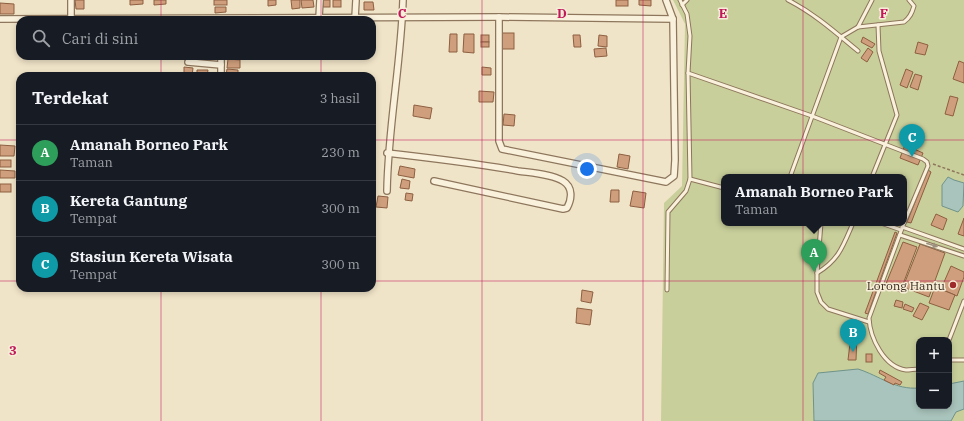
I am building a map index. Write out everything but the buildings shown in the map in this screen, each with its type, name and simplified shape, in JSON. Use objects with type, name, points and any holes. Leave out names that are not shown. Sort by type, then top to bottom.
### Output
[{"type":"street","points":[[71,0],[71,16]]},
{"type":"street","points":[[319,16],[320,0]]},
{"type":"street","points":[[356,0],[356,16]]},
{"type":"street","points":[[387,191],[388,153],[398,75],[403,19],[403,0]]},
{"type":"street","points":[[499,17],[498,141],[502,149],[666,182],[672,179],[675,170],[673,19],[666,0]]},
{"type":"street","points":[[376,18],[499,17],[673,19]]},
{"type":"street","points":[[0,19],[16,19]]},
{"type":"street","points":[[221,60],[221,72]]},
{"type":"street","points":[[188,62],[221,65]]},
{"type":"street","points":[[388,153],[499,167],[552,177],[563,181],[569,187],[571,198],[567,208],[563,209],[434,181]]},
{"type":"lane","points":[[667,290],[668,212],[686,191],[690,179],[688,73],[689,22],[680,0]]},
{"type":"lane","points":[[682,5],[688,0]]},
{"type":"lane","points":[[788,0],[807,10],[858,51]]},
{"type":"lane","points":[[858,27],[872,0]]},
{"type":"lane","points":[[791,174],[841,37],[858,27],[904,22],[909,18],[914,6],[909,0]]},
{"type":"lane","points":[[873,174],[897,115],[879,51],[878,25]]},
{"type":"lane","points":[[688,73],[812,116],[928,162],[928,166],[907,216]]},
{"type":"lane","points":[[690,179],[721,187]]},
{"type":"lane","points":[[821,226],[817,292],[821,302],[828,309],[869,322]]},
{"type":"lane","points":[[817,273],[830,266],[839,255],[852,226]]},
{"type":"lane","points":[[892,226],[964,250]]},
{"type":"lane","points":[[903,226],[869,322],[869,328],[882,353],[894,365],[906,370],[916,369]]},
{"type":"lane","points":[[900,235],[964,256]]},
{"type":"lane","points":[[950,337],[964,301]]},
{"type":"lane","points":[[952,360],[964,360]]},
{"type":"path","points":[[928,162],[964,176]]},
{"type":"green space","points":[[673,0],[964,0],[964,421],[661,421],[664,203],[682,186],[685,24]]},
{"type":"water","points":[[948,177],[964,183],[963,206],[958,212],[942,206],[942,185]]},
{"type":"water","points":[[858,369],[895,385],[916,388],[916,409],[952,409],[952,383],[964,381],[964,409],[956,412],[951,421],[814,421],[813,383],[818,373]]},
{"type":"place","name":"Stasiun Kereta Wisata","points":[[912,157]]},
{"type":"place","name":"Amanah Borneo Park","points":[[814,272]]},
{"type":"place","name":"Lorong Hantu","points":[[953,285]]},
{"type":"place","name":"Kereta Gantung","points":[[853,352]]}]
